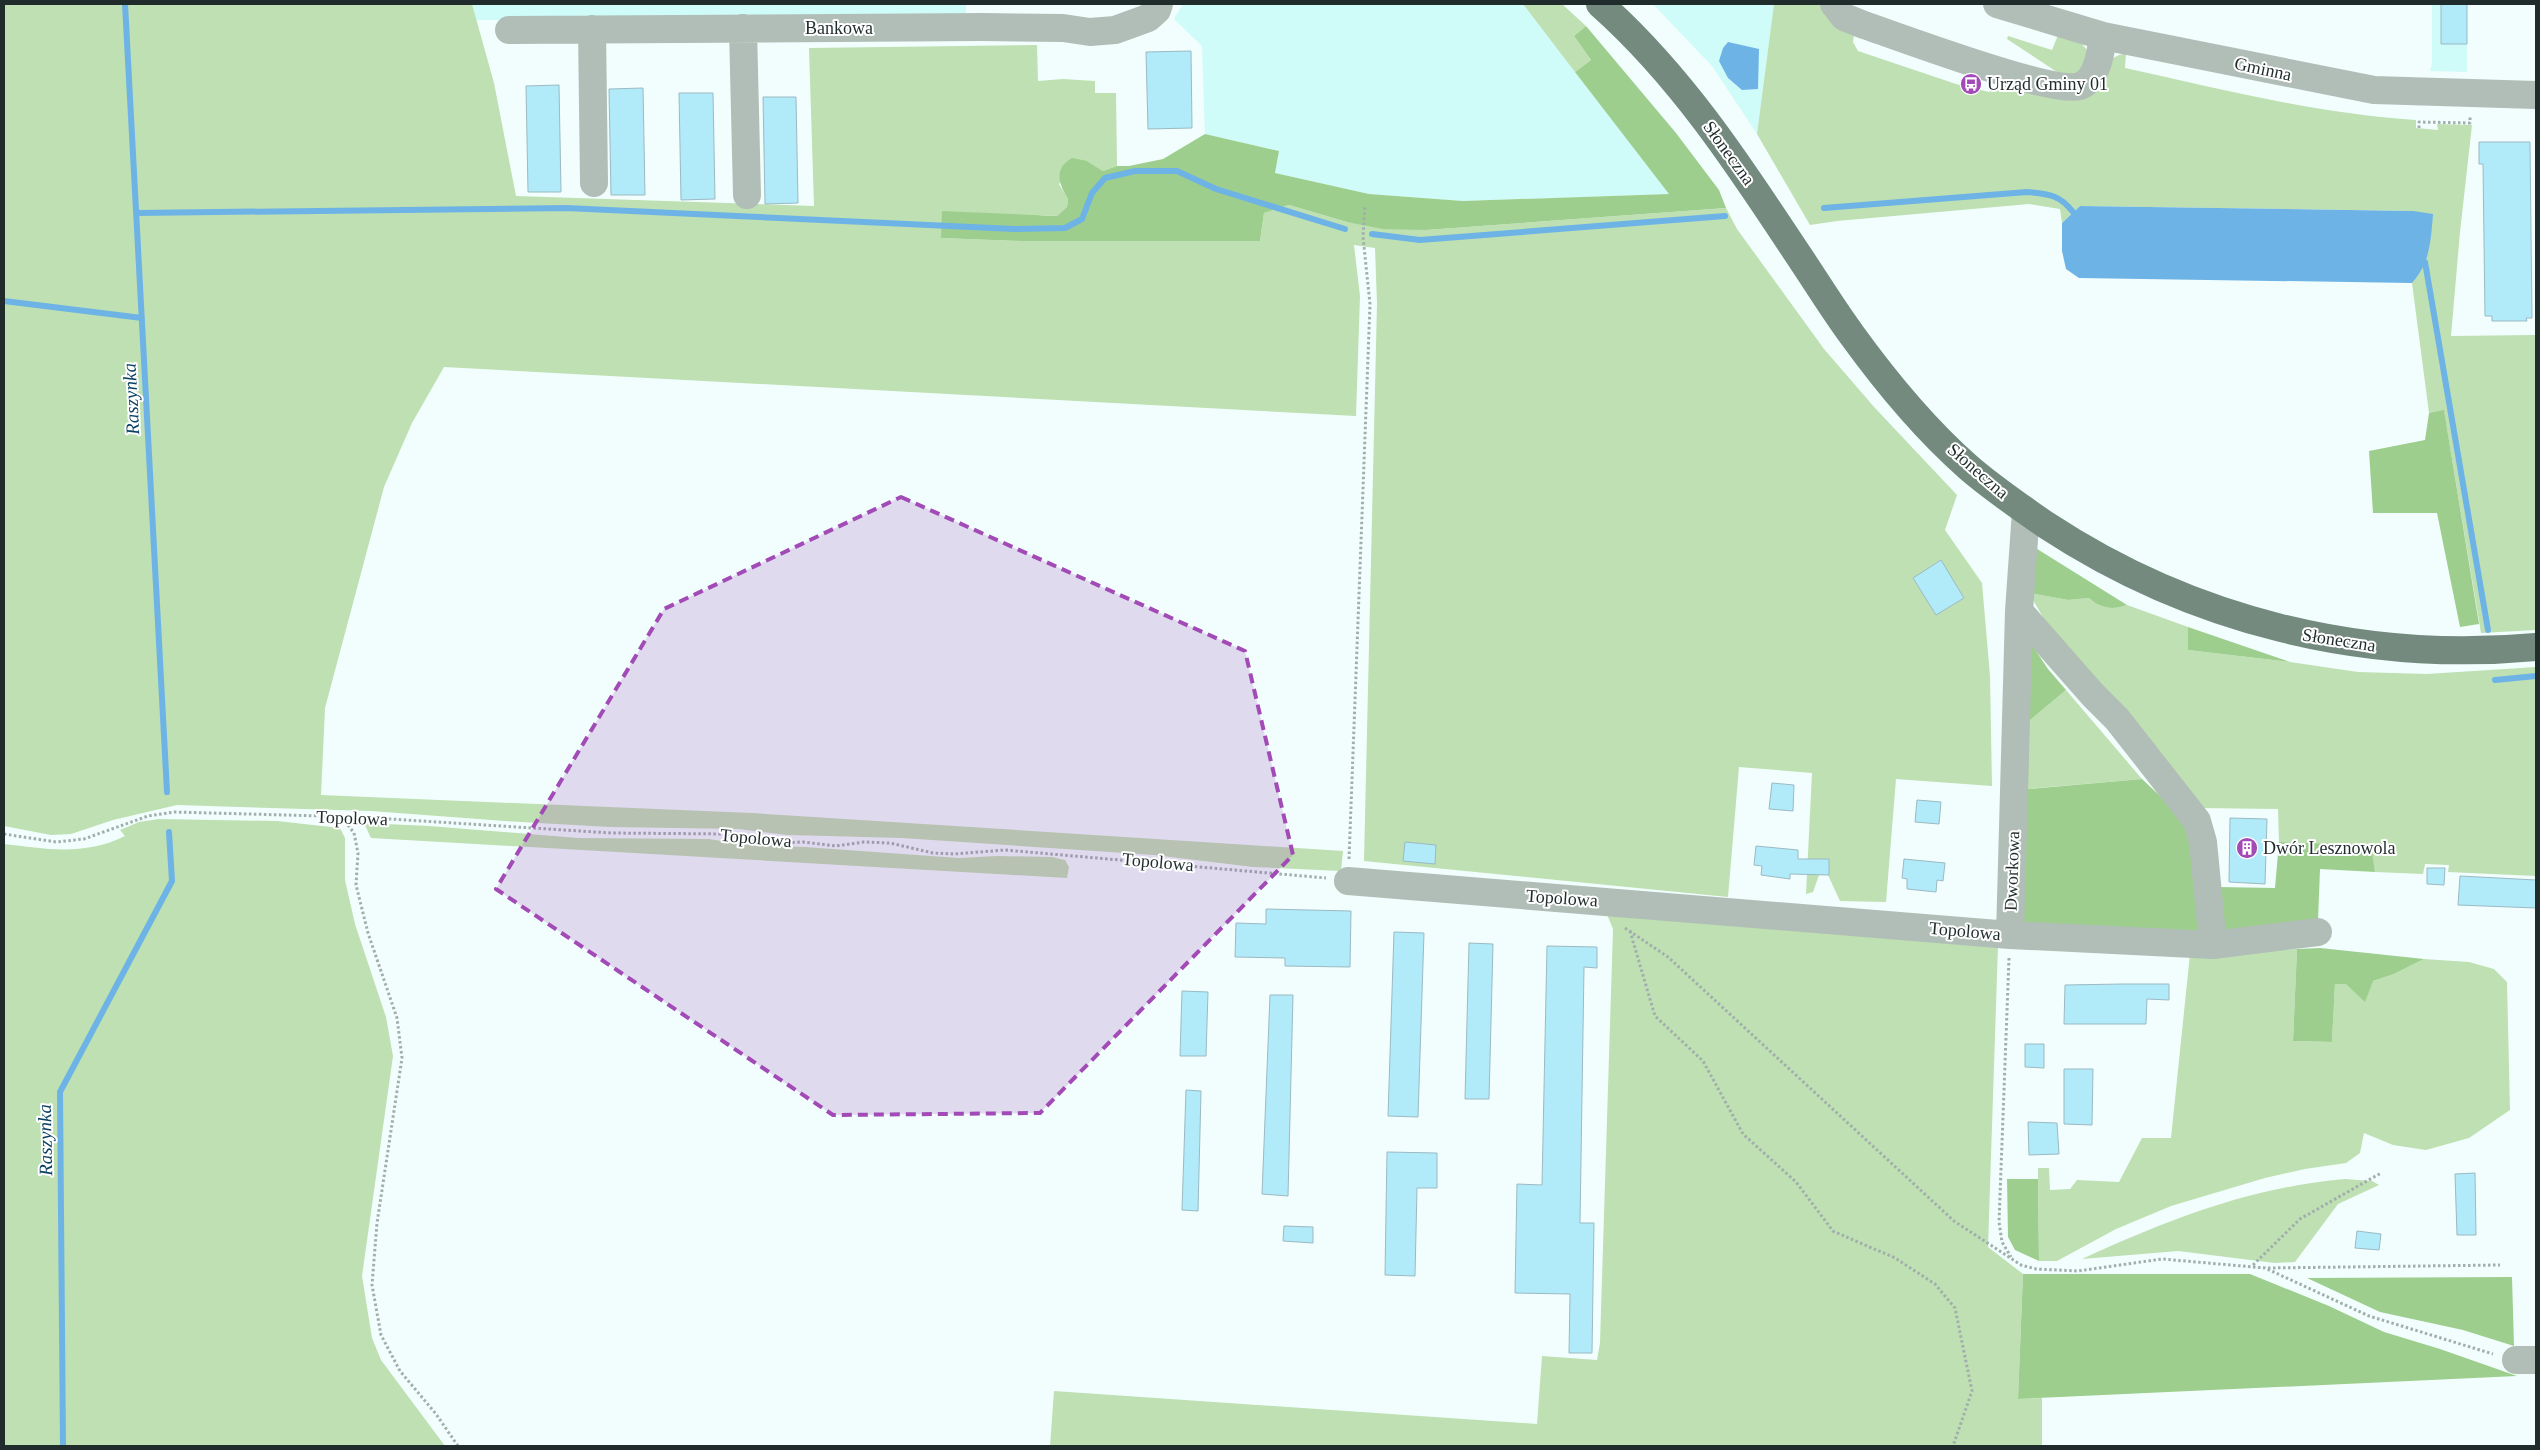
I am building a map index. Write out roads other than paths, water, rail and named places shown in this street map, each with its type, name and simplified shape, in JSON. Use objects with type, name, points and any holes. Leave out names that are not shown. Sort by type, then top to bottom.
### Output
[{"type":"main road","name":"Słoneczna","points":[[1600,4],[1683,90],[1718,136],[1852,335],[1904,401],[1969,467],[2026,511],[2071,541],[2126,572],[2178,596],[2221,612],[2306,635],[2353,644],[2452,652],[2536,647]]},
{"type":"street","name":"Bankowa","points":[[509,30],[982,26],[1063,28],[1090,32],[1115,30],[1148,18],[1157,10],[1159,4]]},
{"type":"street","points":[[1834,4],[1844,17],[1864,25],[2010,74],[2052,86],[2079,86],[2086,82],[2100,57],[2103,36]]},
{"type":"street","name":"Gminna","points":[[1997,4],[2103,36],[2374,90],[2536,95]]},
{"type":"street","points":[[743,28],[747,195]]},
{"type":"street","points":[[592,29],[594,183]]},
{"type":"street","name":"Dworkowa","points":[[2010,935],[2019,611],[2026,511]]},
{"type":"street","points":[[2019,611],[2093,695],[2117,719],[2196,821],[2203,842],[2213,945]]},
{"type":"street","name":"Topolowa","points":[[1348,881],[2010,935],[2213,945],[2318,932]]},
{"type":"water","points":[[1728,42],[1759,49],[1758,89],[1742,90],[1728,78],[1719,61],[1723,48]]},
{"type":"water","points":[[2080,206],[2413,211],[2433,214],[2426,259],[2423,268],[2412,283],[2079,278],[2066,269],[2062,251],[2062,223]]},
{"type":"waterway","name":"Raszynka","points":[[125,4],[167,792]]},
{"type":"waterway","points":[[136,213],[566,208],[1014,229],[1065,228],[1082,219],[1092,193],[1105,178],[1135,171],[1177,171],[1216,189],[1345,229]]},
{"type":"waterway","points":[[1824,208],[2027,192],[2041,193],[2058,198],[2073,212]]},
{"type":"waterway","points":[[1372,234],[1420,240],[1725,216]]},
{"type":"waterway","points":[[2425,262],[2488,630]]},
{"type":"waterway","points":[[4,301],[142,318]]},
{"type":"waterway","points":[[2495,680],[2536,676]]},
{"type":"waterway","name":"Raszynka","points":[[63,1446],[60,1092],[172,881],[169,832]]},
{"type":"place","name":"Urząd Gminy 01","points":[[1971,84]]},
{"type":"place","name":"Dwór Lesznowola","points":[[2247,848]]}]
